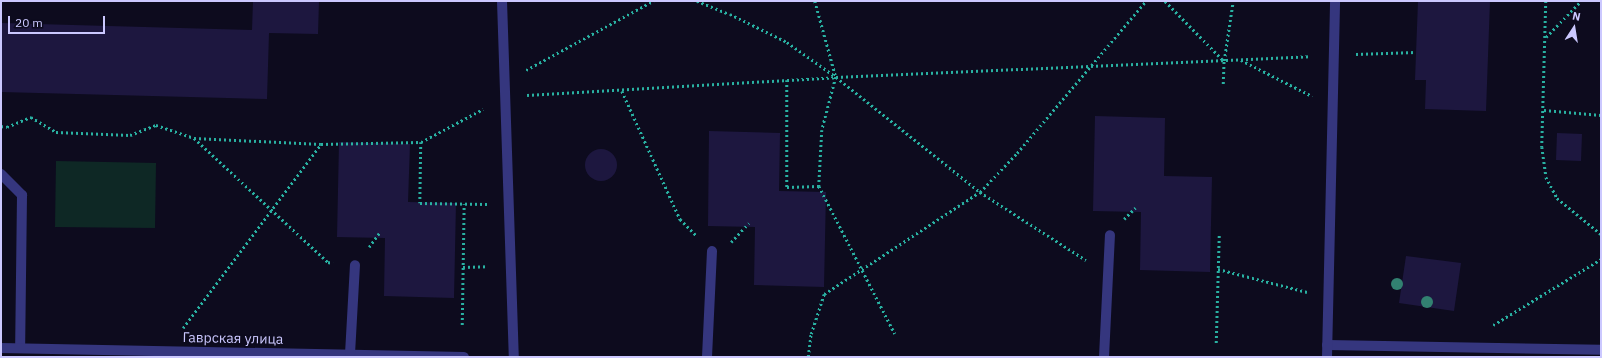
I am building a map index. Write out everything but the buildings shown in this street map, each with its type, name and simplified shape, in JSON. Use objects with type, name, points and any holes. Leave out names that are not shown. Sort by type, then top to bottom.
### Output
[{"type":"street","points":[[502,1],[514,357]]},
{"type":"street","points":[[1327,357],[1332,107],[1335,55],[1335,1]]},
{"type":"street","points":[[1,174],[22,195],[20,348]]},
{"type":"street","points":[[1104,357],[1110,235]]},
{"type":"street","points":[[707,357],[712,251]]},
{"type":"street","points":[[350,354],[355,265]]},
{"type":"street","points":[[1327,345],[1601,350]]},
{"type":"street","name":"Гаврская улица","points":[[1,348],[166,354],[350,354],[464,357]]},
{"type":"path","points":[[505,82],[653,1]]},
{"type":"path","points":[[697,1],[730,14],[787,42],[836,77],[980,192],[1108,274]]},
{"type":"path","points":[[815,1],[836,77],[822,130],[819,186],[895,334]]},
{"type":"path","points":[[808,357],[811,334],[824,294],[980,192],[1017,153],[1088,67],[1146,1]]},
{"type":"path","points":[[1165,1],[1224,61]]},
{"type":"path","points":[[1223,84],[1224,61],[1233,1]]},
{"type":"path","points":[[1546,1],[1542,147],[1546,177],[1557,198],[1601,234]]},
{"type":"path","points":[[1545,37],[1581,1]]},
{"type":"path","points":[[1,126],[7,127],[31,117],[56,132],[130,135],[156,125],[194,138],[321,144],[421,142],[505,97],[836,77],[1416,52]]},
{"type":"path","points":[[1241,60],[1332,107]]},
{"type":"path","points":[[787,80],[787,187],[819,186]]},
{"type":"path","points":[[622,91],[680,219],[712,251],[722,251],[749,223]]},
{"type":"path","points":[[1544,110],[1601,115]]},
{"type":"path","points":[[194,138],[273,208],[328,262],[355,265]]},
{"type":"path","points":[[421,142],[420,203],[509,204]]},
{"type":"path","points":[[166,354],[321,144]]},
{"type":"path","points":[[462,325],[464,204]]},
{"type":"path","points":[[1216,343],[1219,233]]},
{"type":"path","points":[[1488,327],[1601,259]]},
{"type":"path","points":[[1218,269],[1328,298]]},
{"type":"green space","points":[[56,161],[156,163],[155,228],[55,227]]}]
